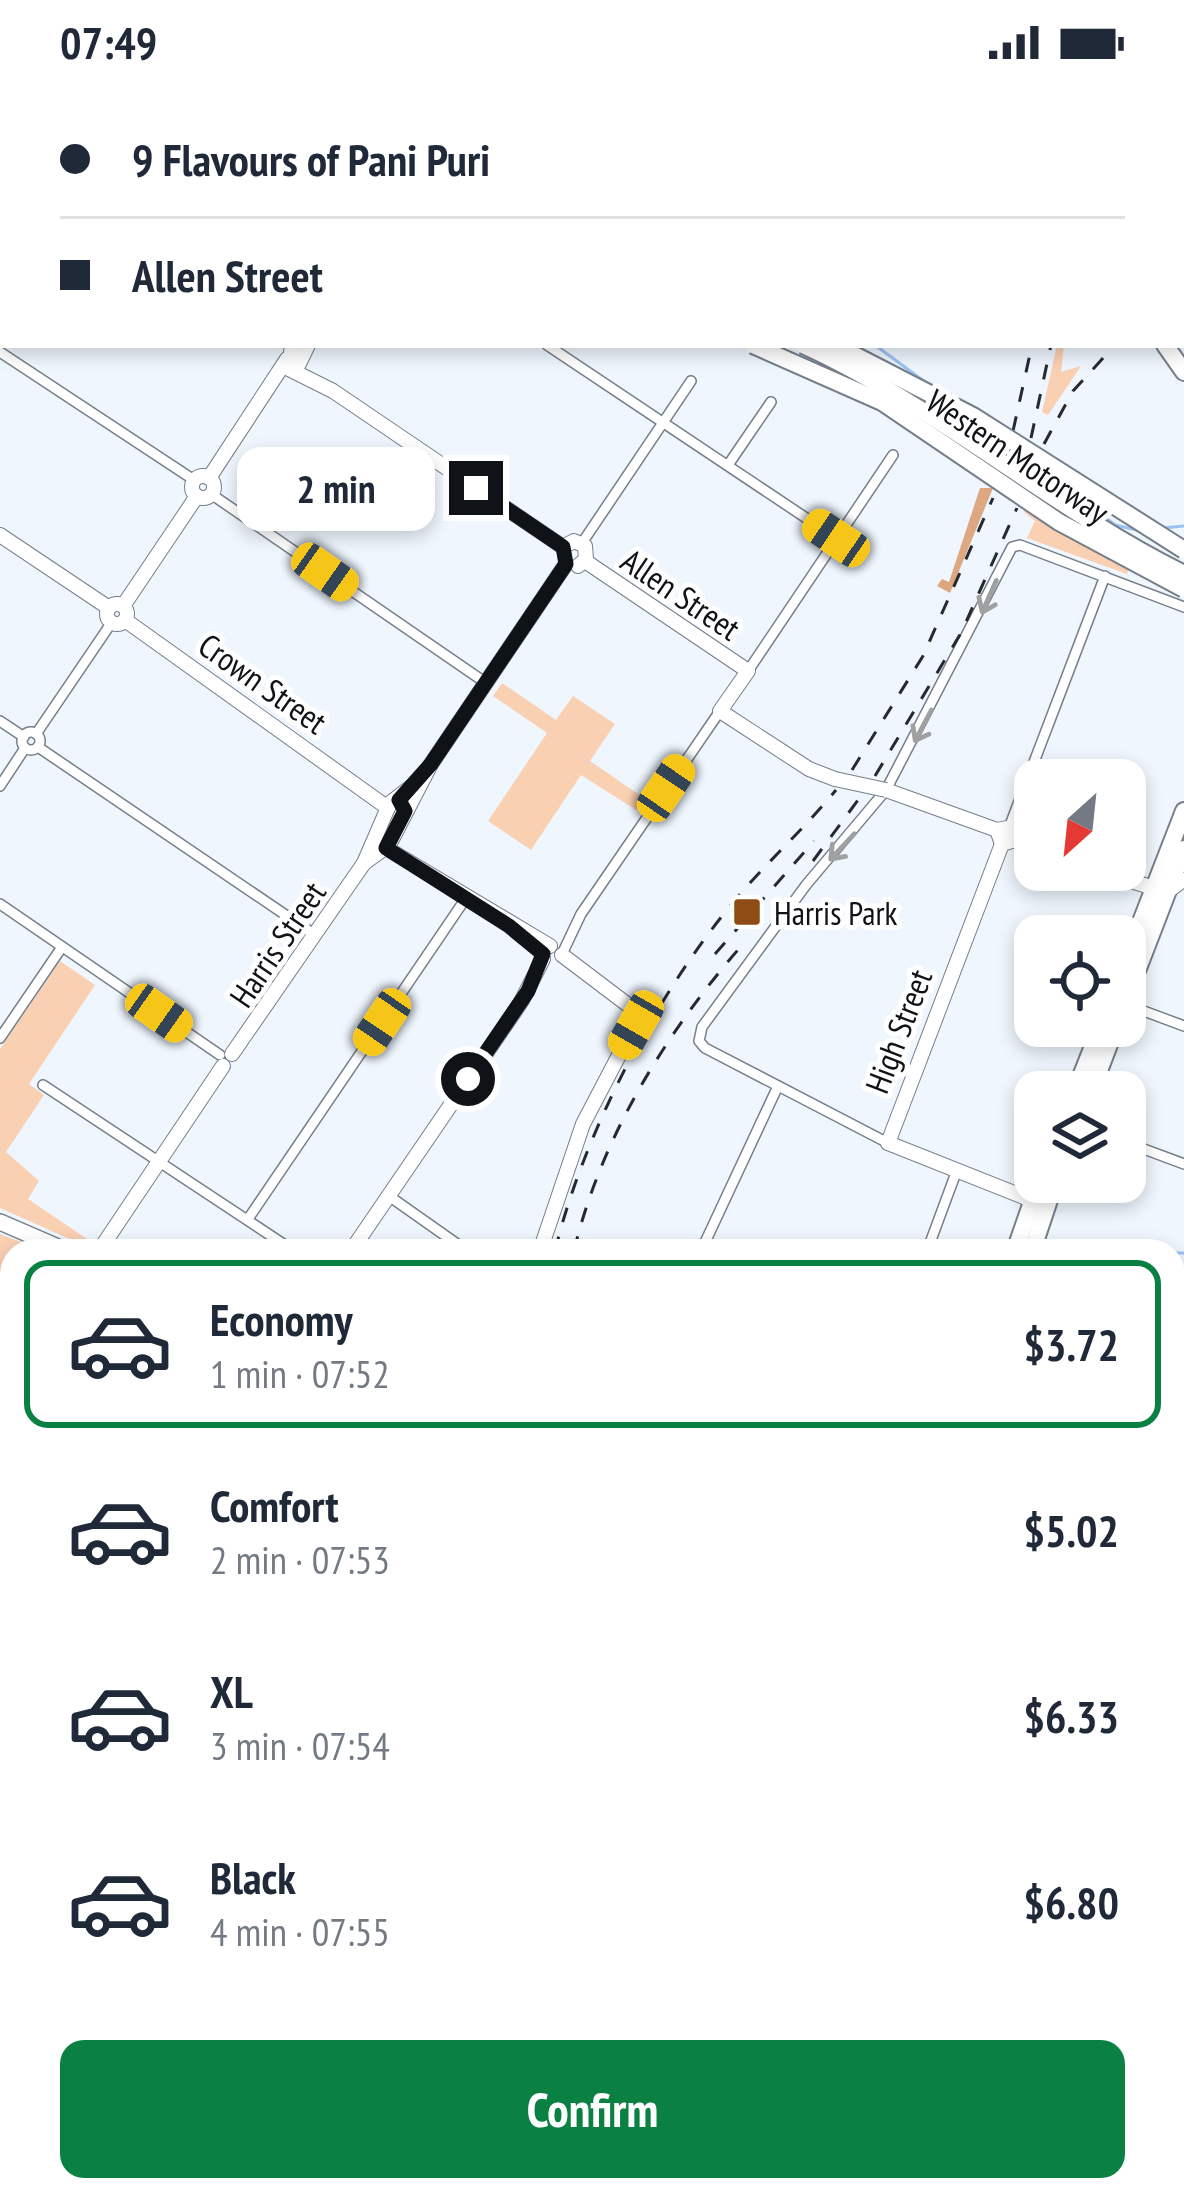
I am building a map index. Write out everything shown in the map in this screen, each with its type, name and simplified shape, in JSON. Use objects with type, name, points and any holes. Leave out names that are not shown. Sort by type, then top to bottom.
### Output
[{"type":"highway","name":"Western Motorway","points":[[760,348],[882,402],[1059,522],[1184,589]]},
{"type":"highway","name":"Western Motorway","points":[[809,348],[879,383],[1080,518],[1184,574]]},
{"type":"highway","name":"Western Motorway","points":[[841,348],[973,416],[1184,550]]},
{"type":"highway","points":[[1146,946],[1170,880],[1184,811]]},
{"type":"highway","points":[[1146,925],[1184,849]]},
{"type":"highway","points":[[1021,1239],[1039,1203]]},
{"type":"highway","points":[[1034,1239],[1039,1203]]},
{"type":"main road","points":[[0,1222],[39,1239]]},
{"type":"street","points":[[551,348],[836,538]]},
{"type":"street","points":[[0,352],[487,683]]},
{"type":"street","points":[[0,786],[293,361],[563,547],[582,543]]},
{"type":"street","points":[[566,564],[585,561],[582,543],[691,381]]},
{"type":"street","points":[[728,466],[771,402]]},
{"type":"street","points":[[359,1239],[893,455]]},
{"type":"street","name":"Crown Street","points":[[0,536],[397,805]]},
{"type":"street","points":[[544,1239],[583,1124],[638,1016],[384,844],[388,819],[397,805],[431,764],[566,564],[563,547]]},
{"type":"street","points":[[1014,1193],[888,1143],[699,1041],[725,991],[886,790],[958,660],[1010,550],[1025,547],[1184,607]]},
{"type":"street","name":"Allen Street","points":[[585,561],[748,671]]},
{"type":"street","name":"High Street","points":[[888,1143],[981,913],[982,898],[1105,576]]},
{"type":"street","points":[[720,711],[818,774],[886,790],[1014,839]]},
{"type":"street","points":[[0,721],[315,935]]},
{"type":"street","name":"Harris Street","points":[[107,1239],[225,1058],[364,863],[384,844]]},
{"type":"street","points":[[248,1219],[466,898]]},
{"type":"street","points":[[0,904],[225,1058]]},
{"type":"street","points":[[0,1038],[62,946]]},
{"type":"street","points":[[1146,1011],[1184,1026]]},
{"type":"street","points":[[43,1085],[277,1239]]},
{"type":"street","points":[[707,1239],[778,1086]]},
{"type":"street","points":[[1146,1150],[1184,1164]]},
{"type":"street","points":[[931,1239],[957,1170]]},
{"type":"street","points":[[389,1196],[450,1239]]},
{"type":"shaded area","points":[[1056,348],[1064,348],[1061,372],[1081,366],[1048,415],[1042,412]]},
{"type":"shaded area","points":[[1039,472],[1139,542],[1127,574],[1027,538],[1035,521],[1024,512]]},
{"type":"shaded area","points":[[980,488],[993,488],[950,593],[937,586],[942,579],[949,582]]},
{"type":"shaded area","points":[[502,683],[556,720],[573,696],[615,724],[590,761],[644,798],[636,810],[581,775],[531,850],[488,821],[547,733],[493,696]]},
{"type":"shaded area","points":[[60,961],[95,985],[29,1084],[44,1095],[6,1152],[39,1181],[28,1199],[87,1239],[70,1239],[0,1208],[0,1049]]},
{"type":"waterway","points":[[879,348],[925,382]]},
{"type":"waterway","points":[[1064,484],[1115,525],[1141,531]]},
{"type":"waterway","points":[[1162,528],[1184,526]]},
{"type":"railway","points":[[1013,431],[1031,348]]},
{"type":"railway","points":[[1031,438],[1050,348]]},
{"type":"railway","points":[[1044,444],[1073,391],[1112,348]]},
{"type":"railway","points":[[852,770],[923,656],[993,498]]},
{"type":"railway","points":[[875,776],[961,633],[1017,508]]},
{"type":"railway","points":[[558,1239],[604,1112],[679,976],[736,899],[836,790]]},
{"type":"railway","points":[[813,861],[861,796]]},
{"type":"railway","points":[[715,954],[814,841]]},
{"type":"railway","points":[[577,1239],[601,1167],[640,1087],[688,1013],[743,944]]},
{"type":"place","name":"Harris Park","points":[[747,912]]},
{"type":"route","points":[[468,1079],[528,991],[543,954],[509,926],[386,848],[405,811],[399,800],[431,764],[566,564],[563,547],[476,488]]}]
